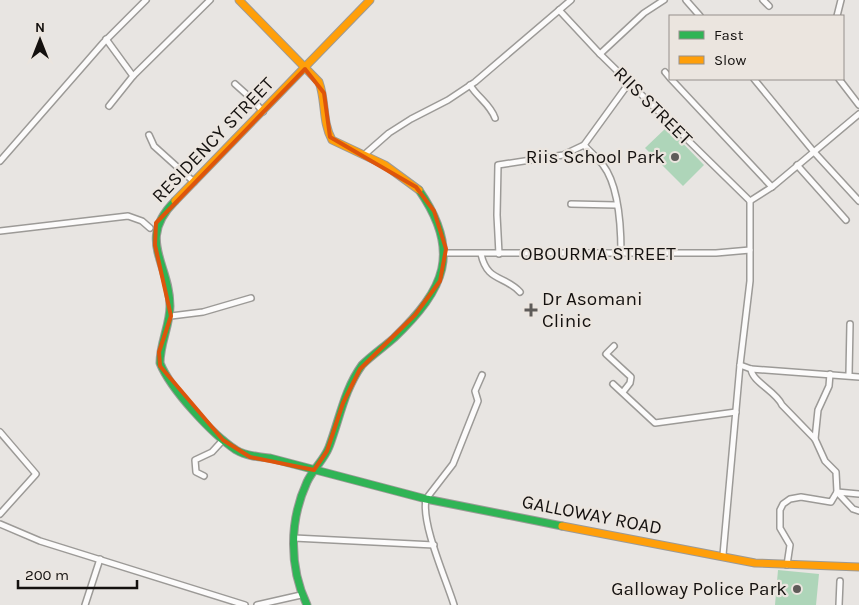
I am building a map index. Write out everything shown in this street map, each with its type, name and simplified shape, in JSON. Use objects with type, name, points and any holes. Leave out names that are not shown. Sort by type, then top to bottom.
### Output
[{"type":"street","points":[[0,162],[106,39],[146,0]]},
{"type":"street","points":[[109,106],[133,76],[210,0]]},
{"type":"street","points":[[239,0],[305,69],[314,75],[324,93],[330,136],[335,142],[398,173],[416,187],[434,211],[446,253],[438,286],[394,338],[362,365],[351,382],[328,451],[306,484],[295,522],[294,538],[295,566],[301,595],[307,605]]},
{"type":"street","name":"RESIDENCY STREET","points":[[322,473],[270,458],[250,457],[223,440],[167,378],[160,366],[160,352],[171,316],[169,297],[155,245],[156,223],[370,0]]},
{"type":"street","points":[[364,155],[411,118],[448,100],[470,85],[571,0]]},
{"type":"street","points":[[600,54],[644,13],[664,0]]},
{"type":"street","points":[[686,0],[699,15]]},
{"type":"street","points":[[763,0],[769,6]]},
{"type":"street","points":[[837,15],[841,0]]},
{"type":"street","name":"RIIS STREET","points":[[559,10],[600,54],[750,201]]},
{"type":"street","points":[[106,39],[133,76]]},
{"type":"street","points":[[665,72],[669,76]]},
{"type":"street","points":[[673,80],[772,187]]},
{"type":"street","points":[[755,80],[814,152],[859,201]]},
{"type":"street","points":[[840,80],[859,105]]},
{"type":"street","points":[[499,254],[496,215],[498,165],[563,155],[584,145],[629,83]]},
{"type":"street","points":[[235,84],[263,112]]},
{"type":"street","points":[[470,85],[478,97],[492,107],[495,118]]},
{"type":"street","points":[[723,555],[740,365],[750,281],[750,201],[772,187],[859,114]]},
{"type":"street","points":[[149,134],[154,146],[194,182]]},
{"type":"street","points":[[584,145],[603,165],[609,175],[621,226],[622,253]]},
{"type":"street","points":[[796,165],[846,220]]},
{"type":"street","points":[[572,204],[616,205]]},
{"type":"street","points":[[0,230],[128,216],[142,221],[150,228]]},
{"type":"street","name":"OBOURMA STREET","points":[[446,253],[716,253],[750,250]]},
{"type":"street","points":[[481,254],[484,267],[490,274],[520,292]]},
{"type":"street","points":[[171,316],[203,312],[251,298]]},
{"type":"street","points":[[849,374],[850,324]]},
{"type":"street","points":[[614,346],[606,354],[630,377],[630,383],[623,392]]},
{"type":"street","points":[[740,365],[750,369],[859,376]]},
{"type":"street","points":[[750,369],[753,376],[780,399],[782,405],[815,439],[825,461],[836,472],[837,492],[831,502],[801,497],[783,504],[780,510],[780,528],[790,545],[788,565]]},
{"type":"street","points":[[815,439],[818,410],[828,386],[830,374]]},
{"type":"street","points":[[454,605],[425,512],[426,499],[454,464],[478,401],[475,391],[482,375]]},
{"type":"street","points":[[613,384],[654,423],[736,412]]},
{"type":"street","points":[[0,432],[36,474],[0,514]]},
{"type":"street","points":[[204,476],[196,472],[194,460],[212,452],[223,440]]},
{"type":"street","name":"GALLOWAY ROAD","points":[[322,473],[426,499],[723,555],[755,563],[859,567]]},
{"type":"street","points":[[837,492],[859,494]]},
{"type":"street","points":[[837,492],[853,509],[859,511]]},
{"type":"street","points":[[0,524],[40,541],[246,605]]},
{"type":"street","points":[[294,538],[434,545]]},
{"type":"street","points":[[85,605],[100,559]]},
{"type":"street","points":[[839,605],[840,581]]},
{"type":"street","points":[[257,605],[301,595]]},
{"type":"highlighted area","points":[[305,69],[324,93],[330,137],[416,187],[434,211],[446,249],[440,281],[415,315],[360,369],[343,403],[327,451],[314,470],[250,457],[223,440],[160,366],[159,352],[171,316],[155,245],[156,223]]},
{"type":"green space","name":"Riis School Park","points":[[667,127],[704,165],[683,186],[645,148]]},
{"type":"green space","name":"Galloway Police Park","points":[[778,570],[819,574],[816,605],[775,605]]},
{"type":"traffic: fast","points":[[307,605],[297,575],[293,544],[297,512],[307,482],[327,452],[351,384],[362,365],[394,338],[411,320],[436,286],[442,269],[443,251],[440,232],[432,212],[419,190]]},
{"type":"traffic: fast","points":[[175,201],[164,215],[158,228],[156,240],[169,291],[170,306],[160,363],[173,386],[193,411],[226,443],[248,455],[270,458],[426,499],[562,526]]},
{"type":"traffic: slow","points":[[239,0],[319,82],[327,126],[332,140],[385,165],[419,190]]},
{"type":"traffic: slow","points":[[175,201],[370,0]]},
{"type":"traffic: slow","points":[[562,526],[755,563],[859,567]]},
{"type":"place","name":"Riis School Park","points":[[675,157]]},
{"type":"place","name":"Dr Asomani Clinic","points":[[531,310]]},
{"type":"place","name":"Galloway Police Park","points":[[797,589]]}]
